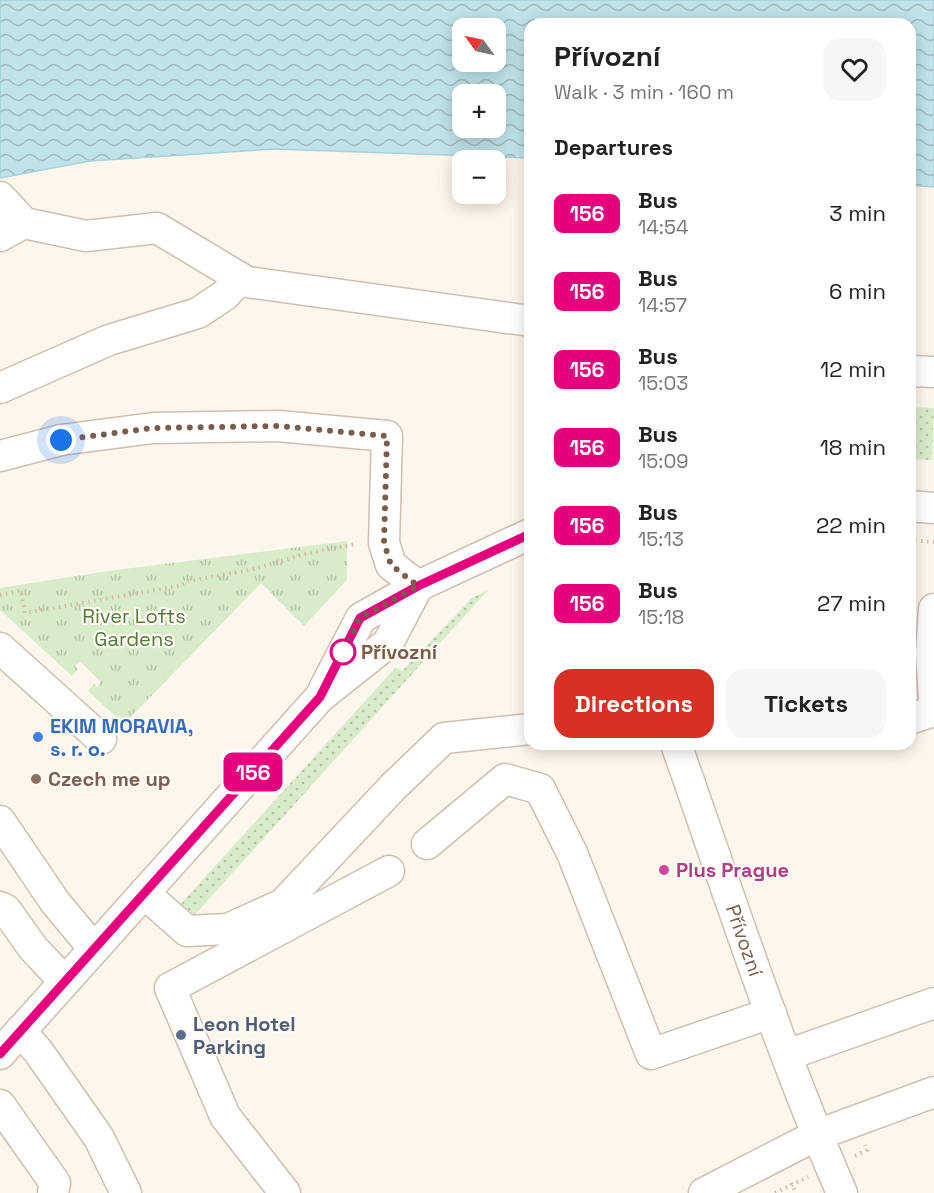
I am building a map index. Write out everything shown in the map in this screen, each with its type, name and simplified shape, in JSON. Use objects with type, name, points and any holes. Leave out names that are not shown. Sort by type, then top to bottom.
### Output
[{"type":"street","points":[[0,197],[12,230],[86,236],[157,228],[247,282],[524,320]]},
{"type":"street","points":[[0,388],[108,340],[198,313],[225,296],[240,278]]},
{"type":"street","points":[[916,371],[934,372]]},
{"type":"street","points":[[0,456],[61,440],[153,428],[278,426],[387,436],[384,543],[391,565],[418,586]]},
{"type":"street","points":[[916,507],[934,508]]},
{"type":"street","points":[[0,1054],[320,697],[360,618],[418,586],[524,537]]},
{"type":"street","points":[[496,549],[524,549]]},
{"type":"street","points":[[934,609],[931,654],[934,700]]},
{"type":"street","points":[[0,648],[101,739]]},
{"type":"street","points":[[916,717],[934,711]]},
{"type":"street","points":[[144,893],[188,931],[228,929],[283,904],[393,787],[444,738],[524,730]]},
{"type":"street","name":"Přívozní","points":[[678,750],[771,1013],[817,1136],[842,1193]]},
{"type":"street","points":[[427,844],[505,779],[540,789],[572,853],[651,1054],[771,1013]]},
{"type":"street","points":[[0,821],[55,902],[94,949]]},
{"type":"street","points":[[285,1193],[225,1116],[170,988],[389,871]]},
{"type":"street","points":[[0,907],[6,910],[33,948],[64,981]]},
{"type":"street","points":[[787,1055],[934,1003]]},
{"type":"street","points":[[20,1031],[38,1052],[99,1138],[126,1193]]},
{"type":"street","points":[[704,1193],[817,1136],[934,1092]]},
{"type":"street","points":[[0,1105],[55,1183],[53,1193]]},
{"type":"path","points":[[916,541],[934,542]]},
{"type":"path","points":[[0,595],[21,591],[25,613],[179,586],[189,581],[254,569],[305,554],[356,544]]},
{"type":"path","points":[[775,1193],[811,1175]]},
{"type":"path","points":[[792,1184],[796,1193]]},
{"type":"green space","points":[[916,407],[934,408],[932,460],[916,459]]},
{"type":"green space","name":"River Lofts Gardens","points":[[347,541],[347,580],[304,626],[261,583],[124,724],[88,691],[94,684],[97,687],[101,682],[80,661],[75,666],[78,669],[72,676],[0,610],[0,588],[108,571]]},
{"type":"green space","points":[[488,590],[190,920],[177,908],[396,667],[402,671],[472,598]]},
{"type":"water","points":[[0,0],[934,0],[934,187],[916,186],[916,18],[524,18],[524,158],[506,157],[506,150],[452,150],[452,155],[274,149],[90,161],[0,178]]},
{"type":"bus line","name":"156","points":[[0,1054],[320,697],[360,618],[418,586],[524,537]]},
{"type":"place","name":"Přívozní","points":[[343,652]]},
{"type":"place","name":"EKIM MORAVIA, s. r. o.","points":[[38,737]]},
{"type":"place","name":"Czech me up","points":[[36,779]]},
{"type":"place","name":"Plus Prague","points":[[664,870]]},
{"type":"place","name":"Leon Hotel Parking","points":[[181,1035]]},
{"type":"route","points":[[61,440],[153,428],[278,426],[387,436],[384,543],[391,565],[418,586],[360,618],[340,657],[343,652]]}]
